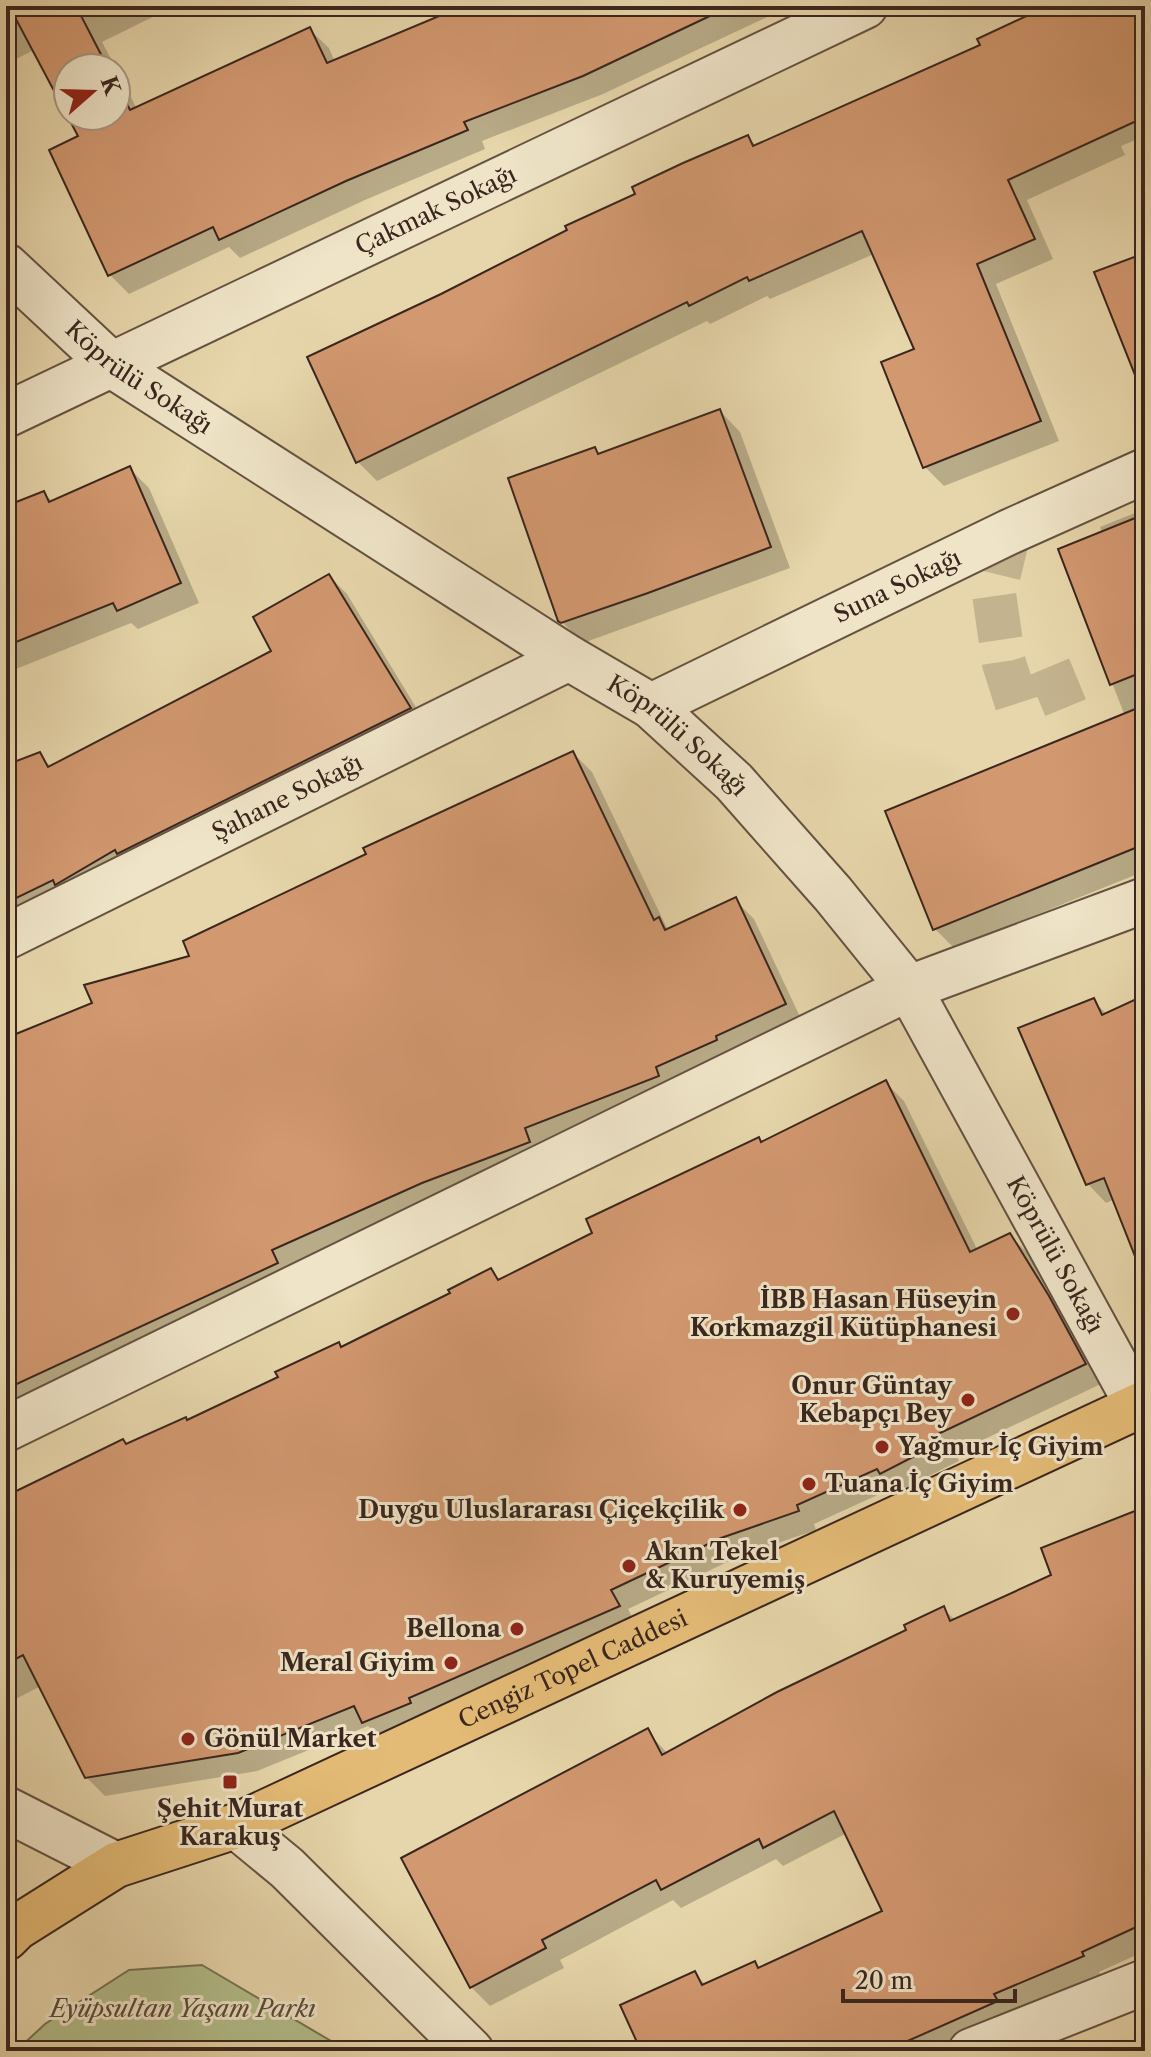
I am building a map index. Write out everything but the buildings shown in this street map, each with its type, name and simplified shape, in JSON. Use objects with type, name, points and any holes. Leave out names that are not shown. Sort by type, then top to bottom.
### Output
[{"type":"main road","name":"Cengiz Topel Caddesi","points":[[6,1938],[16,1928],[116,1865],[236,1826],[1142,1405]]},
{"type":"street","name":"Çakmak Sokağı","points":[[6,415],[865,6]]},
{"type":"street","name":"Köprülü Sokağı","points":[[6,266],[113,366],[569,658],[651,706],[734,782],[833,894],[909,988],[1142,1405]]},
{"type":"street","name":"Suna Sokağı","points":[[651,706],[1009,532],[1145,471]]},
{"type":"street","name":"Şahane Sokağı","points":[[6,937],[569,658]]},
{"type":"street","points":[[6,1429],[909,988],[1145,900]]},
{"type":"street","points":[[6,1809],[116,1865]]},
{"type":"street","points":[[236,1826],[287,1868],[471,2051]]},
{"type":"street","points":[[971,2051],[1145,1982]]},
{"type":"green space","name":"Eyüpsultan Yaşam Parkı","points":[[202,1965],[348,2051],[16,2051],[45,2024],[129,1970]]},
{"type":"tunnel","points":[[1009,532],[994,594],[1004,663],[1017,704],[1087,675]]},
{"type":"place","name":"İBB Hasan Hüseyin Korkmazgil Kütüphanesi","points":[[1013,1314]]},
{"type":"place","name":"Onur Güntay Kebapçı Bey","points":[[968,1400]]},
{"type":"place","name":"Yağmur İç Giyim","points":[[882,1447]]},
{"type":"place","name":"Tuana İç Giyim","points":[[809,1484]]},
{"type":"place","name":"Duygu Uluslararası Çiçekçilik","points":[[740,1510]]},
{"type":"place","name":"Akın Tekel & Kuruyemiş","points":[[629,1566]]},
{"type":"place","name":"Bellona","points":[[517,1629]]},
{"type":"place","name":"Meral Giyim","points":[[451,1663]]},
{"type":"place","name":"Gönül Market","points":[[188,1739]]},
{"type":"place","name":"Şehit Murat Karakuş","points":[[230,1782]]}]
